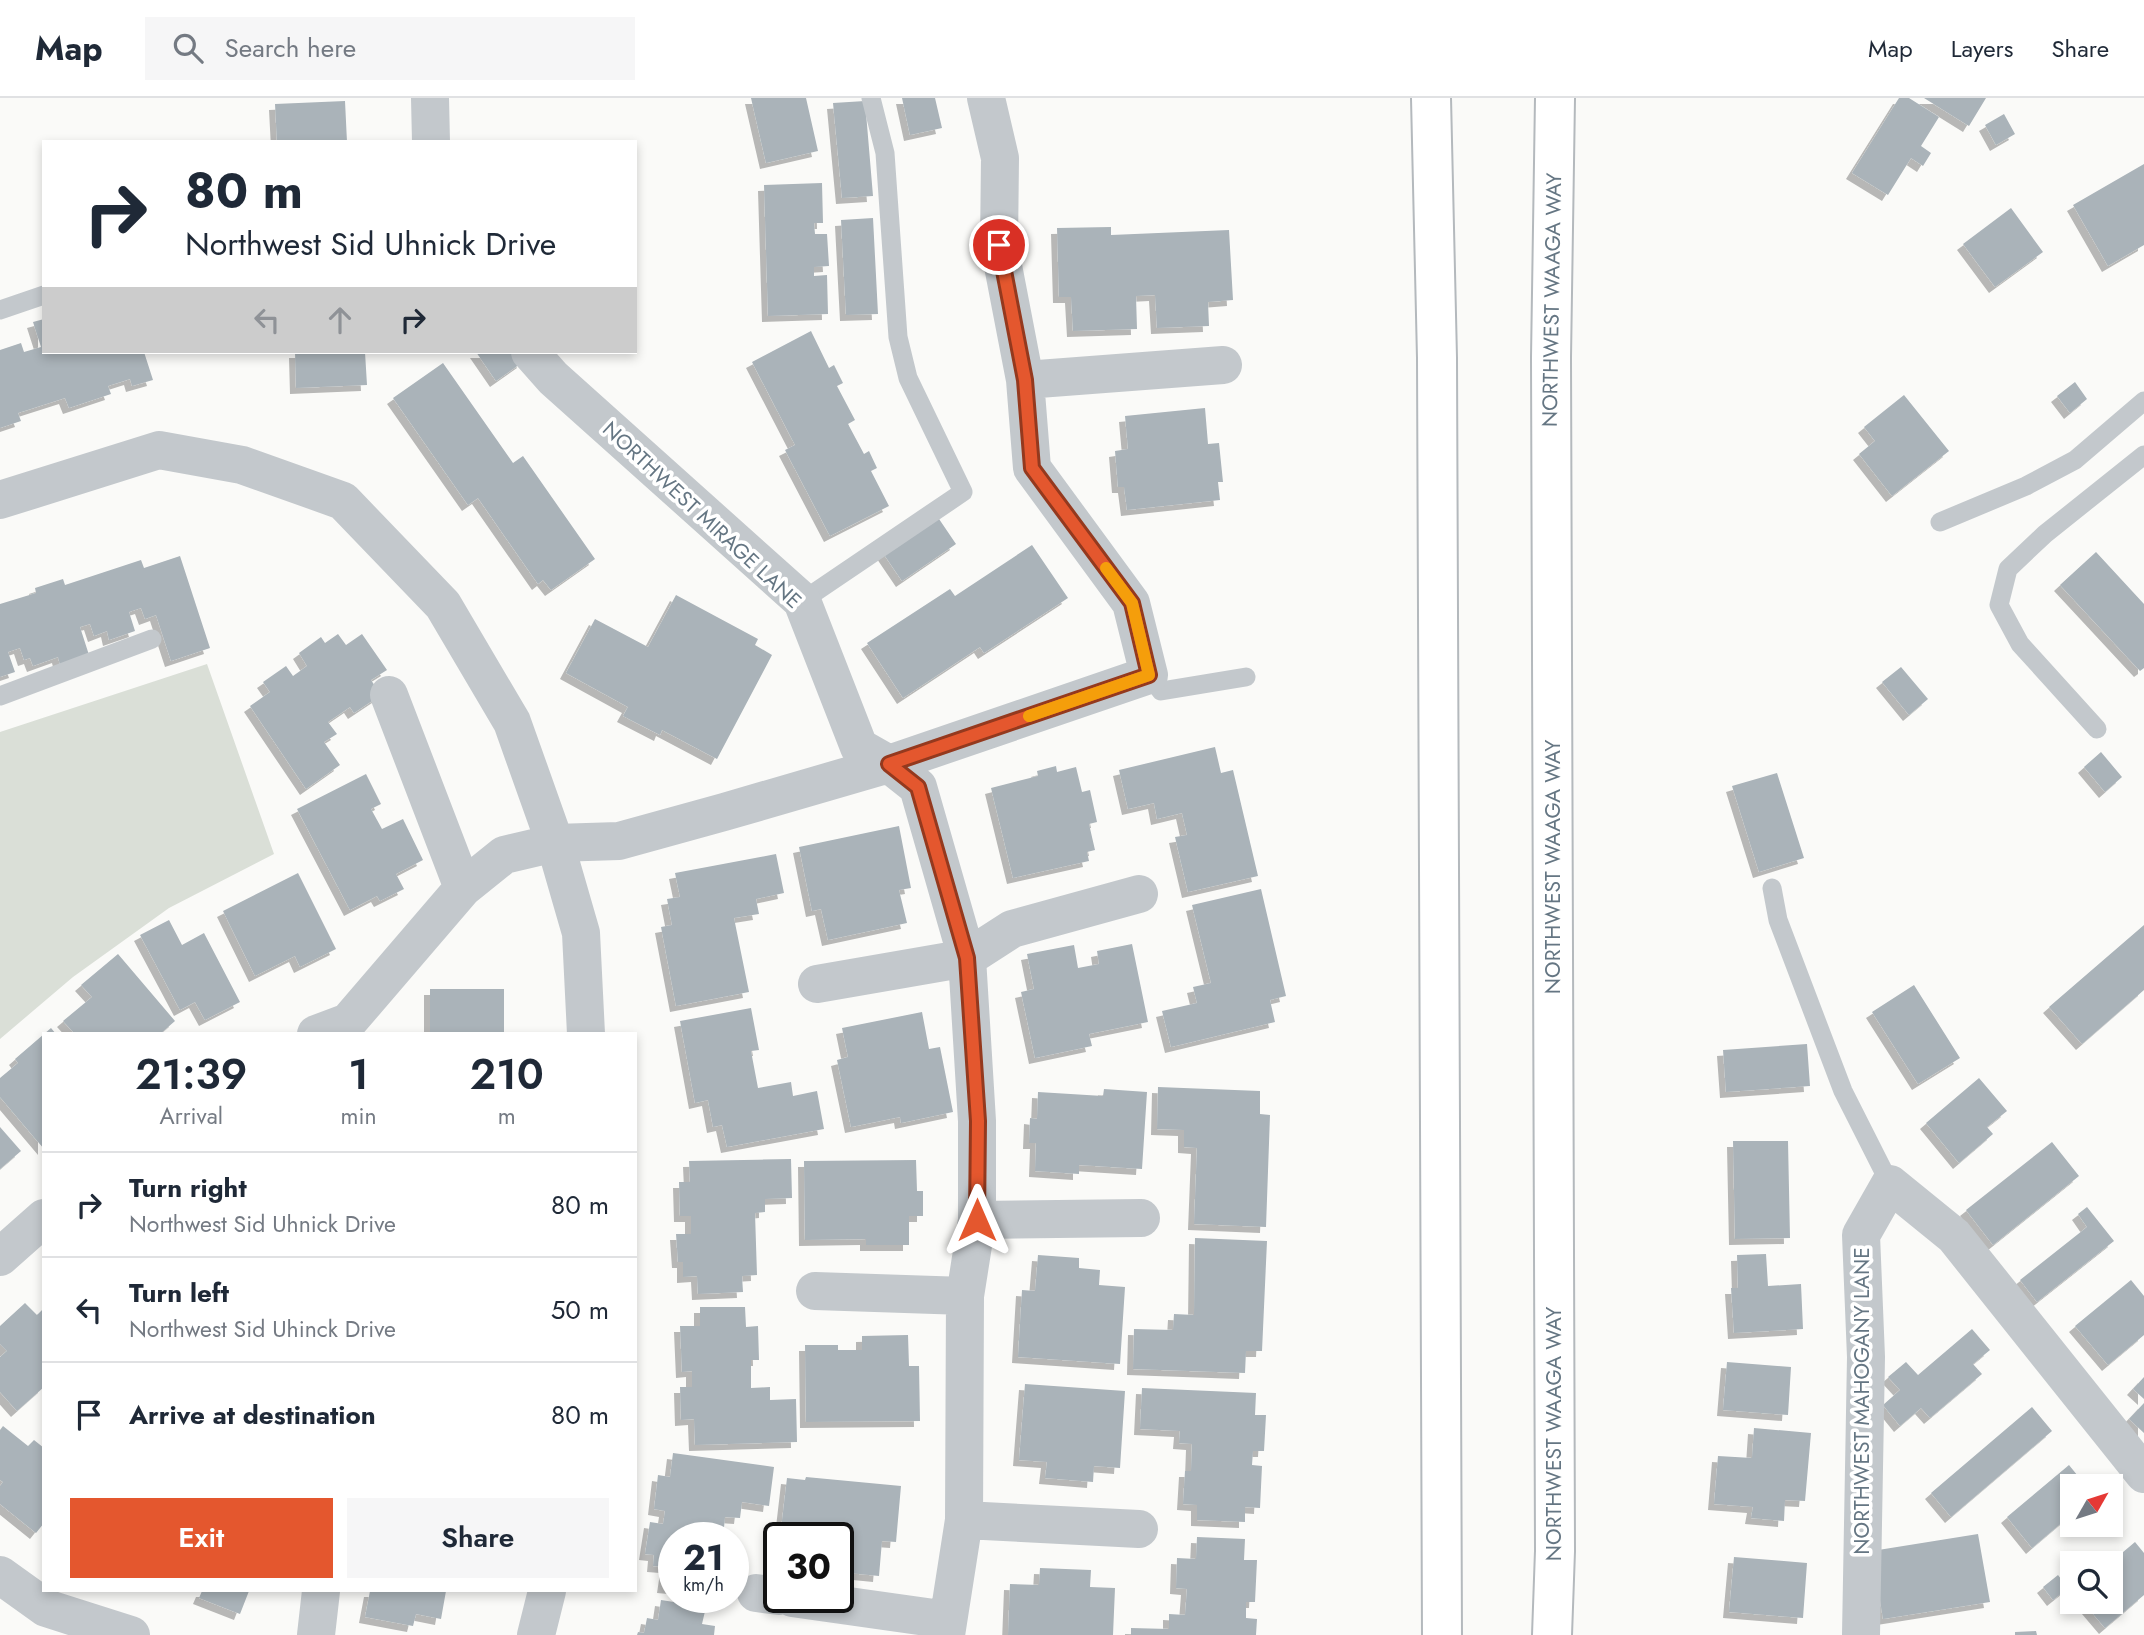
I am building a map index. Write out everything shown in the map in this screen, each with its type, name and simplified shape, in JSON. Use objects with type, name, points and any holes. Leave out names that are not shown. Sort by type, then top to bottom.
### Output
[{"type":"highway","points":[[1431,98],[1437,358],[1442,1635]]},
{"type":"highway","name":"NORTHWEST WAAGA WAY","points":[[1552,1635],[1555,1510],[1551,358],[1555,98]]},
{"type":"street","points":[[430,98],[431,140]]},
{"type":"street","points":[[338,1030],[463,888],[505,855],[555,843],[619,841],[889,764],[1149,675],[1132,603],[1032,468],[1025,380],[999,245],[1000,158],[985,98]]},
{"type":"street","name":"NORTHWEST MIRAGE LANE","points":[[532,354],[553,378],[802,601],[859,747],[889,764],[918,787],[967,958],[978,1121],[977,1220],[965,1296],[964,1520],[947,1627]]},
{"type":"street","points":[[1025,380],[1223,365]]},
{"type":"street","points":[[0,500],[159,450],[242,466],[343,501],[443,605],[512,722],[555,843],[582,933],[586,1032]]},
{"type":"street","points":[[390,695],[463,888]]},
{"type":"street","points":[[817,984],[967,958],[1012,929],[1139,894]]},
{"type":"street","points":[[1891,1184],[1954,1236],[2144,1474]]},
{"type":"street","name":"NORTHWEST MAHOGANY LANE","points":[[1861,1635],[1866,1357],[1861,1235],[1891,1184]]},
{"type":"street","points":[[977,1220],[1141,1218]]},
{"type":"street","points":[[0,1257],[42,1221]]},
{"type":"street","points":[[815,1291],[965,1296]]},
{"type":"street","points":[[964,1520],[1139,1529]]},
{"type":"street","points":[[0,1575],[40,1622],[131,1635]]},
{"type":"street","points":[[316,1635],[321,1592]]},
{"type":"street","points":[[537,1635],[547,1592]]},
{"type":"street","points":[[854,1610],[947,1627]]},
{"type":"lane","points":[[802,601],[963,492],[908,378],[898,337],[885,153],[871,98]]},
{"type":"lane","points":[[0,310],[42,296]]},
{"type":"lane","points":[[1940,522],[2026,486],[2075,460],[2144,401]]},
{"type":"lane","points":[[2096,729],[2020,643],[1999,606],[2008,569],[2045,534],[2144,455]]},
{"type":"lane","points":[[0,696],[152,639]]},
{"type":"lane","points":[[1149,675],[1161,691],[1246,677]]},
{"type":"lane","points":[[1772,888],[1777,920],[1843,1091],[1891,1184]]},
{"type":"shaded area","points":[[207,664],[274,854],[169,908],[73,977],[0,1039],[0,732]]},
{"type":"building","points":[[751,98],[806,98],[818,151],[766,163]]},
{"type":"building","points":[[902,98],[935,98],[942,128],[910,135]]},
{"type":"building","points":[[1899,98],[1909,98],[1939,117],[1921,146],[1931,153],[1923,166],[1911,158],[1888,195],[1852,173]]},
{"type":"building","points":[[1924,98],[1986,98],[1969,126]]},
{"type":"building","points":[[345,101],[347,140],[277,140],[275,104]]},
{"type":"building","points":[[865,101],[873,196],[842,198],[833,103]]},
{"type":"building","points":[[2004,114],[2015,134],[1996,145],[1985,125]]},
{"type":"building","points":[[2144,164],[2144,245],[2108,266],[2073,205]]},
{"type":"building","points":[[822,183],[823,223],[814,223],[815,234],[827,234],[829,266],[814,267],[814,276],[827,275],[828,314],[768,316],[764,185]]},
{"type":"building","points":[[2011,208],[2043,252],[1995,287],[1963,244]]},
{"type":"building","points":[[873,218],[878,314],[846,315],[841,220]]},
{"type":"building","points":[[1111,227],[1111,235],[1229,230],[1233,300],[1208,302],[1209,326],[1157,328],[1155,295],[1136,296],[1137,329],[1073,331],[1071,297],[1059,297],[1057,228]]},
{"type":"building","points":[[42,320],[42,354],[145,354],[153,380],[132,386],[130,379],[108,386],[111,394],[69,408],[65,398],[18,413],[21,421],[0,428],[0,350],[21,343],[24,352],[41,347],[33,322]]},
{"type":"building","points":[[811,331],[829,368],[834,365],[843,383],[837,386],[855,420],[848,424],[864,454],[869,451],[877,468],[871,471],[889,506],[830,536],[785,450],[795,445],[752,362]]},
{"type":"building","points":[[295,354],[365,354],[367,385],[296,388]]},
{"type":"building","points":[[477,354],[517,354],[523,362],[496,381]]},
{"type":"building","points":[[443,363],[513,463],[523,456],[595,559],[551,590],[543,580],[538,584],[478,498],[468,505],[393,398]]},
{"type":"building","points":[[2075,382],[2087,399],[2070,413],[2057,396]]},
{"type":"building","points":[[1904,395],[1949,451],[1892,496],[1859,454],[1875,441],[1864,427]]},
{"type":"building","points":[[1205,408],[1208,444],[1219,443],[1223,482],[1218,482],[1220,500],[1127,510],[1124,487],[1118,487],[1115,451],[1128,449],[1125,416]]},
{"type":"building","points":[[937,516],[956,544],[902,581],[883,553]]},
{"type":"building","points":[[1032,545],[1068,598],[984,653],[980,647],[903,698],[867,643],[950,589],[955,596]]},
{"type":"building","points":[[2096,552],[2144,604],[2144,668],[2140,671],[2060,585]]},
{"type":"building","points":[[180,556],[210,648],[171,661],[156,615],[145,619],[141,608],[129,612],[135,631],[109,640],[107,631],[94,636],[90,624],[80,627],[89,655],[60,665],[58,657],[33,666],[30,658],[24,660],[20,648],[8,652],[15,672],[0,677],[0,604],[36,593],[35,588],[63,579],[65,585],[141,560],[144,568]]},
{"type":"building","points":[[676,595],[758,639],[755,645],[772,655],[717,759],[662,730],[660,735],[623,716],[628,707],[566,673],[595,619],[648,647]]},
{"type":"building","points":[[338,634],[346,645],[362,634],[387,670],[371,680],[381,695],[354,713],[350,707],[328,722],[337,734],[324,742],[340,765],[306,789],[250,706],[270,692],[263,682],[286,666],[293,676],[307,666],[299,653],[321,637],[325,643]]},
{"type":"building","points":[[1901,667],[1928,699],[1909,715],[1882,682]]},
{"type":"building","points":[[1215,747],[1221,773],[1233,770],[1258,876],[1188,892],[1175,837],[1187,835],[1182,813],[1157,819],[1154,803],[1128,809],[1119,770]]},
{"type":"building","points":[[2101,752],[2122,777],[2105,792],[2084,767]]},
{"type":"building","points":[[1056,766],[1057,772],[1076,767],[1082,792],[1090,790],[1097,822],[1089,824],[1095,850],[1087,852],[1089,861],[1013,878],[991,788],[1038,776],[1037,771]]},
{"type":"building","points":[[1777,773],[1804,858],[1759,872],[1732,786]]},
{"type":"building","points":[[366,774],[381,804],[371,809],[382,829],[403,819],[423,860],[396,874],[404,889],[380,901],[377,896],[350,910],[297,809]]},
{"type":"building","points":[[899,826],[911,888],[899,890],[907,923],[828,940],[821,909],[812,911],[799,847]]},
{"type":"building","points":[[776,854],[784,893],[756,899],[759,914],[734,918],[749,992],[676,1006],[661,927],[672,925],[667,899],[680,897],[675,873]]},
{"type":"building","points":[[298,873],[336,949],[300,967],[295,956],[255,976],[223,911]]},
{"type":"building","points":[[1261,889],[1286,996],[1270,1000],[1275,1022],[1171,1047],[1162,1011],[1197,1003],[1193,987],[1211,983],[1192,905]]},
{"type":"building","points":[[169,920],[182,945],[204,933],[240,1002],[205,1020],[195,1002],[180,1010],[140,935]]},
{"type":"building","points":[[2144,925],[2144,990],[2082,1044],[2049,1007]]},
{"type":"building","points":[[1132,944],[1148,1022],[1089,1034],[1092,1046],[1035,1058],[1021,992],[1034,989],[1027,954],[1074,945],[1078,968],[1099,964],[1097,951]]},
{"type":"building","points":[[118,954],[175,1021],[162,1032],[73,1032],[63,1021],[92,997],[81,985]]},
{"type":"building","points":[[1914,985],[1960,1058],[1918,1084],[1872,1012]]},
{"type":"building","points":[[430,989],[504,989],[504,1032],[430,1032]]},
{"type":"building","points":[[751,1008],[759,1050],[751,1051],[758,1088],[791,1082],[793,1096],[817,1091],[824,1129],[727,1147],[722,1125],[713,1127],[708,1100],[695,1103],[680,1021]]},
{"type":"building","points":[[922,1012],[929,1049],[940,1047],[953,1112],[901,1123],[900,1117],[851,1127],[837,1060],[848,1057],[842,1028]]},
{"type":"building","points":[[42,1036],[42,1147],[0,1097],[0,1078],[18,1063],[15,1059]]},
{"type":"building","points":[[1807,1044],[1810,1086],[1726,1092],[1723,1050]]},
{"type":"building","points":[[1979,1078],[2007,1111],[1987,1127],[1993,1134],[1959,1163],[1926,1123]]},
{"type":"building","points":[[1158,1087],[1260,1091],[1260,1114],[1270,1115],[1266,1227],[1194,1224],[1197,1148],[1184,1147],[1184,1130],[1157,1129]]},
{"type":"building","points":[[1104,1089],[1147,1092],[1142,1169],[1079,1165],[1079,1174],[1035,1171],[1036,1143],[1029,1143],[1030,1118],[1037,1119],[1038,1092],[1103,1096]]},
{"type":"building","points":[[0,1127],[21,1151],[0,1169]]},
{"type":"building","points":[[1733,1141],[1788,1141],[1790,1238],[1735,1239]]},
{"type":"building","points":[[2052,1142],[2079,1176],[1993,1245],[1966,1210]]},
{"type":"building","points":[[791,1159],[792,1198],[765,1199],[765,1212],[755,1213],[757,1275],[742,1276],[743,1292],[698,1294],[697,1276],[683,1277],[683,1262],[678,1262],[676,1234],[691,1234],[691,1216],[680,1216],[679,1182],[690,1182],[689,1161]]},
{"type":"building","points":[[916,1160],[917,1191],[923,1191],[923,1216],[909,1216],[909,1245],[866,1245],[866,1239],[805,1240],[804,1161]]},
{"type":"building","points":[[2087,1207],[2114,1241],[2037,1302],[2020,1280],[2087,1227],[2078,1214]]},
{"type":"building","points":[[1195,1238],[1267,1241],[1262,1351],[1246,1351],[1245,1373],[1133,1369],[1134,1329],[1173,1330],[1174,1314],[1194,1315]]},
{"type":"building","points":[[1766,1254],[1768,1286],[1801,1284],[1803,1329],[1734,1333],[1731,1288],[1738,1288],[1737,1255]]},
{"type":"building","points":[[1038,1255],[1079,1258],[1079,1268],[1100,1270],[1099,1285],[1125,1287],[1120,1364],[1018,1357],[1022,1290],[1035,1291]]},
{"type":"building","points":[[2131,1280],[2144,1296],[2144,1335],[2108,1365],[2075,1326]]},
{"type":"building","points":[[25,1303],[37,1315],[42,1310],[42,1389],[17,1411],[0,1392],[0,1357],[7,1351],[0,1344],[0,1326]]},
{"type":"building","points":[[700,1307],[745,1307],[746,1327],[758,1326],[759,1360],[751,1360],[751,1388],[770,1387],[770,1400],[796,1399],[797,1442],[695,1445],[694,1419],[681,1420],[680,1387],[692,1387],[692,1371],[682,1372],[680,1326],[700,1326]]},
{"type":"building","points":[[1972,1329],[1990,1350],[1973,1364],[1982,1374],[1930,1418],[1921,1408],[1900,1426],[1883,1405],[1900,1390],[1888,1377],[1906,1362],[1918,1375]]},
{"type":"building","points":[[908,1335],[909,1366],[919,1366],[920,1421],[806,1422],[805,1345],[838,1345],[838,1350],[862,1350],[862,1336]]},
{"type":"building","points":[[1727,1362],[1791,1367],[1788,1415],[1723,1410]]},
{"type":"building","points":[[2144,1377],[2144,1399],[2133,1389]]},
{"type":"building","points":[[1025,1384],[1125,1391],[1120,1468],[1094,1466],[1093,1482],[1045,1478],[1047,1462],[1019,1460]]},
{"type":"building","points":[[1142,1388],[1256,1393],[1255,1415],[1266,1415],[1264,1451],[1253,1451],[1252,1465],[1262,1466],[1260,1508],[1245,1507],[1245,1522],[1197,1520],[1197,1505],[1183,1504],[1185,1471],[1191,1471],[1192,1444],[1179,1443],[1180,1431],[1140,1429]]},
{"type":"building","points":[[2144,1403],[2144,1433],[2129,1419]]},
{"type":"building","points":[[2032,1407],[2052,1431],[1951,1517],[1931,1493]]},
{"type":"building","points":[[3,1426],[28,1446],[34,1440],[42,1446],[42,1526],[36,1533],[0,1504],[0,1486],[3,1482],[0,1480],[0,1430]]},
{"type":"building","points":[[1754,1428],[1811,1433],[1805,1501],[1785,1500],[1784,1521],[1751,1518],[1753,1507],[1714,1504],[1718,1456],[1752,1458]]},
{"type":"building","points":[[673,1453],[774,1467],[769,1506],[742,1502],[740,1518],[725,1517],[725,1522],[663,1522],[665,1511],[654,1509],[658,1475],[670,1477]]},
{"type":"building","points":[[2069,1465],[2076,1474],[2060,1474],[2060,1524],[2032,1548],[2007,1517]]},
{"type":"building","points":[[806,1477],[901,1486],[896,1542],[882,1541],[879,1576],[854,1574],[854,1522],[782,1522],[787,1478],[805,1480]]},
{"type":"building","points":[[650,1522],[658,1523],[658,1566],[653,1566],[654,1555],[645,1554]]},
{"type":"building","points":[[1978,1534],[1990,1602],[1883,1619],[1872,1551]]},
{"type":"building","points":[[1197,1537],[1245,1539],[1244,1560],[1257,1560],[1255,1602],[1246,1602],[1246,1618],[1257,1619],[1256,1635],[1131,1635],[1131,1628],[1169,1629],[1169,1614],[1185,1615],[1187,1589],[1176,1588],[1177,1558],[1196,1559]]},
{"type":"building","points":[[2135,1542],[2144,1553],[2144,1595],[2123,1613],[2123,1552]]},
{"type":"building","points":[[1734,1557],[1807,1563],[1803,1618],[1729,1612]]},
{"type":"building","points":[[1040,1568],[1091,1570],[1090,1587],[1115,1588],[1113,1635],[1008,1635],[1010,1584],[1039,1585]]},
{"type":"building","points":[[2058,1575],[2060,1578],[2060,1594],[2053,1600],[2043,1587]]},
{"type":"building","points":[[202,1592],[249,1592],[240,1614],[199,1598]]},
{"type":"building","points":[[370,1592],[446,1592],[441,1619],[416,1614],[413,1626],[365,1617]]},
{"type":"building","points":[[659,1613],[705,1613],[702,1624],[715,1626],[714,1635],[637,1635],[638,1632],[644,1633],[647,1618],[658,1620]]},
{"type":"building","points":[[2093,1614],[2122,1614],[2105,1628]]},
{"type":"building","points":[[2036,1631],[2037,1635],[2015,1635],[2015,1632]]},
{"type":"slow traffic","points":[[1029,716],[1149,675],[1132,603],[1106,568]]},
{"type":"route","points":[[977,1220],[978,1121],[967,958],[918,787],[889,764],[1149,675],[1132,603],[1032,468],[1025,380],[999,245]]}]
